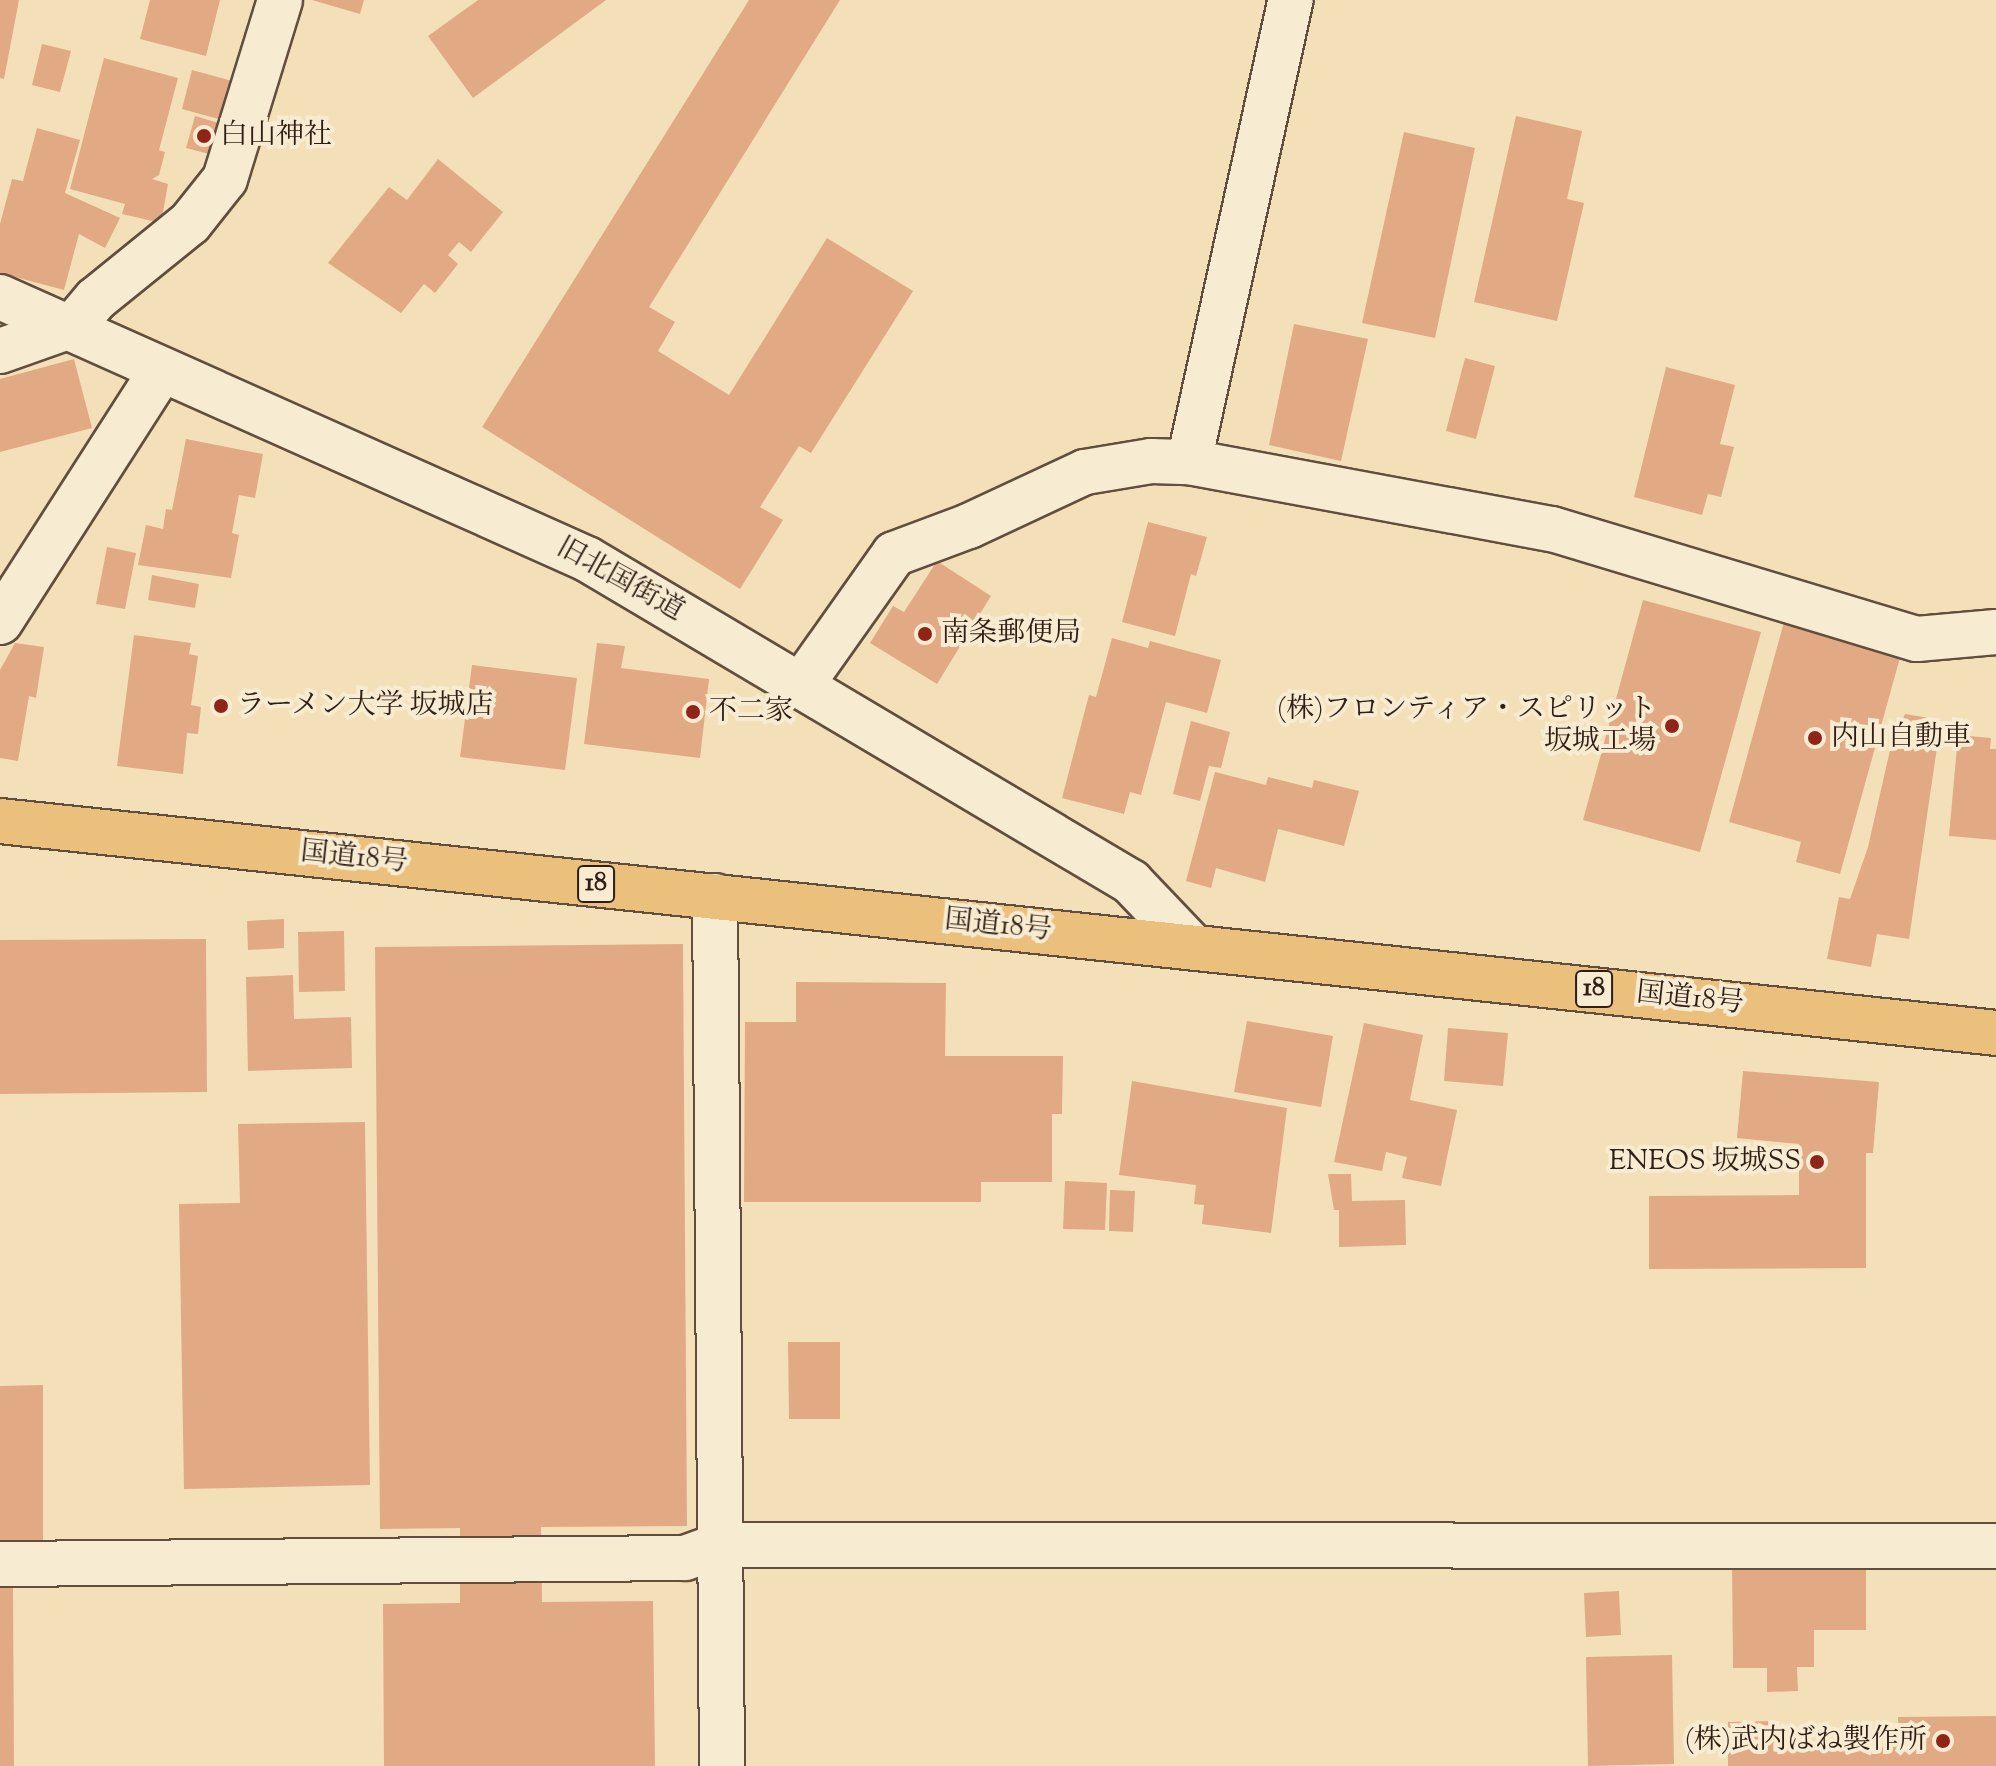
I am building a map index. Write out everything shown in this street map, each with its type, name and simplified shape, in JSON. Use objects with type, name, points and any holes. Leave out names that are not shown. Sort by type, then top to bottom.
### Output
[{"type":"highway","name":"国道18号","points":[[0,821],[1996,1033]]},
{"type":"street","points":[[0,351],[74,325],[96,299],[190,223],[225,179],[280,0]]},
{"type":"street","points":[[1189,462],[1291,0]]},
{"type":"street","name":"旧北国街道","points":[[0,297],[74,325],[161,371],[587,559],[1131,882],[1192,946]]},
{"type":"street","points":[[0,622],[161,371]]},
{"type":"street","points":[[802,684],[894,554],[969,526],[1085,472],[1151,461],[1189,462],[1552,529],[1917,639],[1996,632]]},
{"type":"street","points":[[715,896],[722,1766]]},
{"type":"street","points":[[0,1564],[685,1558],[720,1545],[1996,1546]]},
{"type":"building","points":[[0,0],[19,0],[4,79],[0,78]]},
{"type":"building","points":[[150,0],[220,0],[206,56],[140,39]]},
{"type":"building","points":[[312,0],[364,0],[360,14]]},
{"type":"building","points":[[478,0],[606,0],[473,98],[428,36]]},
{"type":"building","points":[[749,0],[840,0],[649,307],[675,322],[658,351],[729,395],[827,238],[913,291],[811,453],[799,446],[760,507],[783,520],[740,589],[482,427]]},
{"type":"building","points":[[42,44],[71,51],[60,92],[32,85]]},
{"type":"building","points":[[104,58],[178,78],[159,150],[165,152],[159,175],[152,179],[168,184],[161,223],[122,214],[125,204],[70,189]]},
{"type":"building","points":[[192,70],[236,82],[226,121],[182,109]]},
{"type":"building","name":"白山神社","points":[[195,116],[222,124],[213,155],[186,148]]},
{"type":"building","points":[[1516,116],[1582,131],[1567,199],[1584,203],[1557,321],[1474,302]]},
{"type":"building","points":[[37,128],[80,140],[65,193],[120,218],[105,248],[79,234],[64,290],[0,273],[0,224],[12,179],[23,181]]},
{"type":"building","points":[[1404,132],[1475,148],[1435,338],[1362,323]]},
{"type":"building","points":[[438,159],[503,212],[471,252],[459,242],[448,255],[458,264],[435,293],[424,284],[401,313],[328,263],[389,187],[407,200]]},
{"type":"building","points":[[1294,324],[1368,339],[1341,461],[1269,445]]},
{"type":"building","points":[[1465,358],[1495,366],[1476,439],[1446,431]]},
{"type":"building","points":[[74,359],[92,428],[0,452],[0,379]]},
{"type":"building","points":[[1666,367],[1735,385],[1720,444],[1734,447],[1721,497],[1708,494],[1702,515],[1634,497]]},
{"type":"building","points":[[186,439],[263,454],[255,498],[239,495],[232,533],[239,535],[231,578],[138,565],[146,525],[163,529],[166,509],[172,510]]},
{"type":"building","points":[[1148,522],[1207,537],[1196,576],[1191,574],[1175,636],[1122,622]]},
{"type":"building","points":[[107,547],[136,553],[125,609],[96,604]]},
{"type":"building","points":[[937,561],[991,596],[937,684],[870,643],[893,606],[904,612]]},
{"type":"building","points":[[152,575],[199,584],[195,608],[148,600]]},
{"type":"building","name":"(株)フロンティア・スピリット 坂城工場","points":[[1643,600],[1761,632],[1700,852],[1583,820]]},
{"type":"building","name":"内山自動車","points":[[1784,622],[1901,654],[1840,874],[1796,862],[1801,842],[1729,822]]},
{"type":"building","points":[[134,635],[191,643],[189,654],[198,656],[191,705],[201,707],[198,734],[187,733],[183,774],[117,766]]},
{"type":"building","points":[[1112,638],[1148,648],[1150,641],[1221,660],[1207,713],[1166,702],[1141,795],[1130,792],[1124,814],[1062,798],[1089,695],[1096,697]]},
{"type":"building","points":[[15,643],[44,647],[36,698],[29,696],[18,761],[0,758],[0,670]]},
{"type":"building","points":[[597,643],[625,646],[621,668],[709,679],[700,758],[584,744]]},
{"type":"building","points":[[472,665],[577,678],[565,770],[460,757]]},
{"type":"building","points":[[1905,714],[1941,720],[1909,939],[1877,934],[1871,967],[1827,959],[1839,897],[1850,899],[1868,847],[1890,750]]},
{"type":"building","points":[[1191,721],[1230,732],[1221,768],[1209,766],[1200,801],[1173,794]]},
{"type":"building","points":[[1958,735],[1991,738],[1990,749],[1996,749],[1996,840],[1949,836]]},
{"type":"building","points":[[1215,772],[1266,785],[1268,777],[1312,788],[1314,780],[1359,791],[1344,846],[1278,829],[1265,882],[1216,868],[1211,888],[1186,881]]},
{"type":"building","points":[[284,919],[284,948],[248,950],[247,921]]},
{"type":"building","points":[[344,931],[345,991],[299,992],[298,932]]},
{"type":"building","points":[[206,939],[207,1092],[0,1094],[0,940]]},
{"type":"building","points":[[683,944],[687,1526],[541,1527],[542,1602],[653,1601],[655,1766],[384,1766],[383,1604],[460,1603],[460,1528],[380,1529],[375,947]]},
{"type":"building","points":[[293,975],[294,1019],[351,1017],[352,1068],[248,1071],[246,977]]},
{"type":"building","points":[[796,982],[946,983],[945,1056],[1063,1056],[1062,1114],[1052,1114],[1052,1182],[981,1182],[981,1202],[744,1202],[745,1022],[796,1022]]},
{"type":"building","points":[[1247,1021],[1333,1036],[1321,1107],[1234,1092]]},
{"type":"building","points":[[1364,1023],[1423,1035],[1410,1100],[1457,1110],[1441,1186],[1402,1178],[1407,1157],[1386,1152],[1382,1171],[1334,1162]]},
{"type":"building","points":[[1448,1028],[1508,1033],[1503,1086],[1444,1081]]},
{"type":"building","points":[[1743,1071],[1879,1082],[1873,1153],[1866,1153],[1866,1268],[1649,1269],[1649,1196],[1799,1195],[1799,1144],[1737,1138]]},
{"type":"building","points":[[1132,1081],[1287,1108],[1271,1233],[1202,1224],[1204,1205],[1194,1204],[1196,1185],[1119,1175]]},
{"type":"building","points":[[365,1122],[370,1485],[184,1489],[179,1204],[240,1203],[238,1124]]},
{"type":"building","points":[[1328,1174],[1351,1174],[1352,1201],[1405,1200],[1406,1245],[1339,1247],[1339,1210],[1334,1210]]},
{"type":"building","points":[[1065,1181],[1107,1183],[1105,1230],[1063,1229]]},
{"type":"building","points":[[1110,1190],[1135,1191],[1133,1232],[1109,1231]]},
{"type":"building","points":[[788,1342],[840,1342],[840,1419],[789,1419]]},
{"type":"building","points":[[43,1385],[43,1540],[0,1541],[0,1386]]},
{"type":"building","points":[[1866,1565],[1866,1630],[1814,1630],[1814,1667],[1797,1667],[1798,1691],[1767,1692],[1767,1668],[1733,1668],[1732,1566]]},
{"type":"building","points":[[0,1587],[13,1587],[14,1766],[0,1766]]},
{"type":"building","points":[[1619,1591],[1621,1635],[1586,1637],[1584,1593]]},
{"type":"building","points":[[1672,1655],[1674,1764],[1588,1766],[1586,1657]]},
{"type":"building","name":"(株)武内ばね製作所","points":[[1996,1716],[1996,1766],[1728,1766],[1728,1722],[1776,1721],[1775,1750],[1881,1749],[1898,1733],[1898,1717]]},
{"type":"place","name":"白山神社","points":[[204,136]]},
{"type":"place","name":"南条郵便局","points":[[925,634]]},
{"type":"place","name":"ラーメン大学 坂城店","points":[[221,706]]},
{"type":"place","name":"不二家","points":[[693,712]]},
{"type":"place","name":"(株)フロンティア・スピリット 坂城工場","points":[[1672,726]]},
{"type":"place","name":"内山自動車","points":[[1815,738]]},
{"type":"place","name":"ENEOS 坂城SS","points":[[1817,1162]]},
{"type":"place","name":"(株)武内ばね製作所","points":[[1943,1741]]}]
